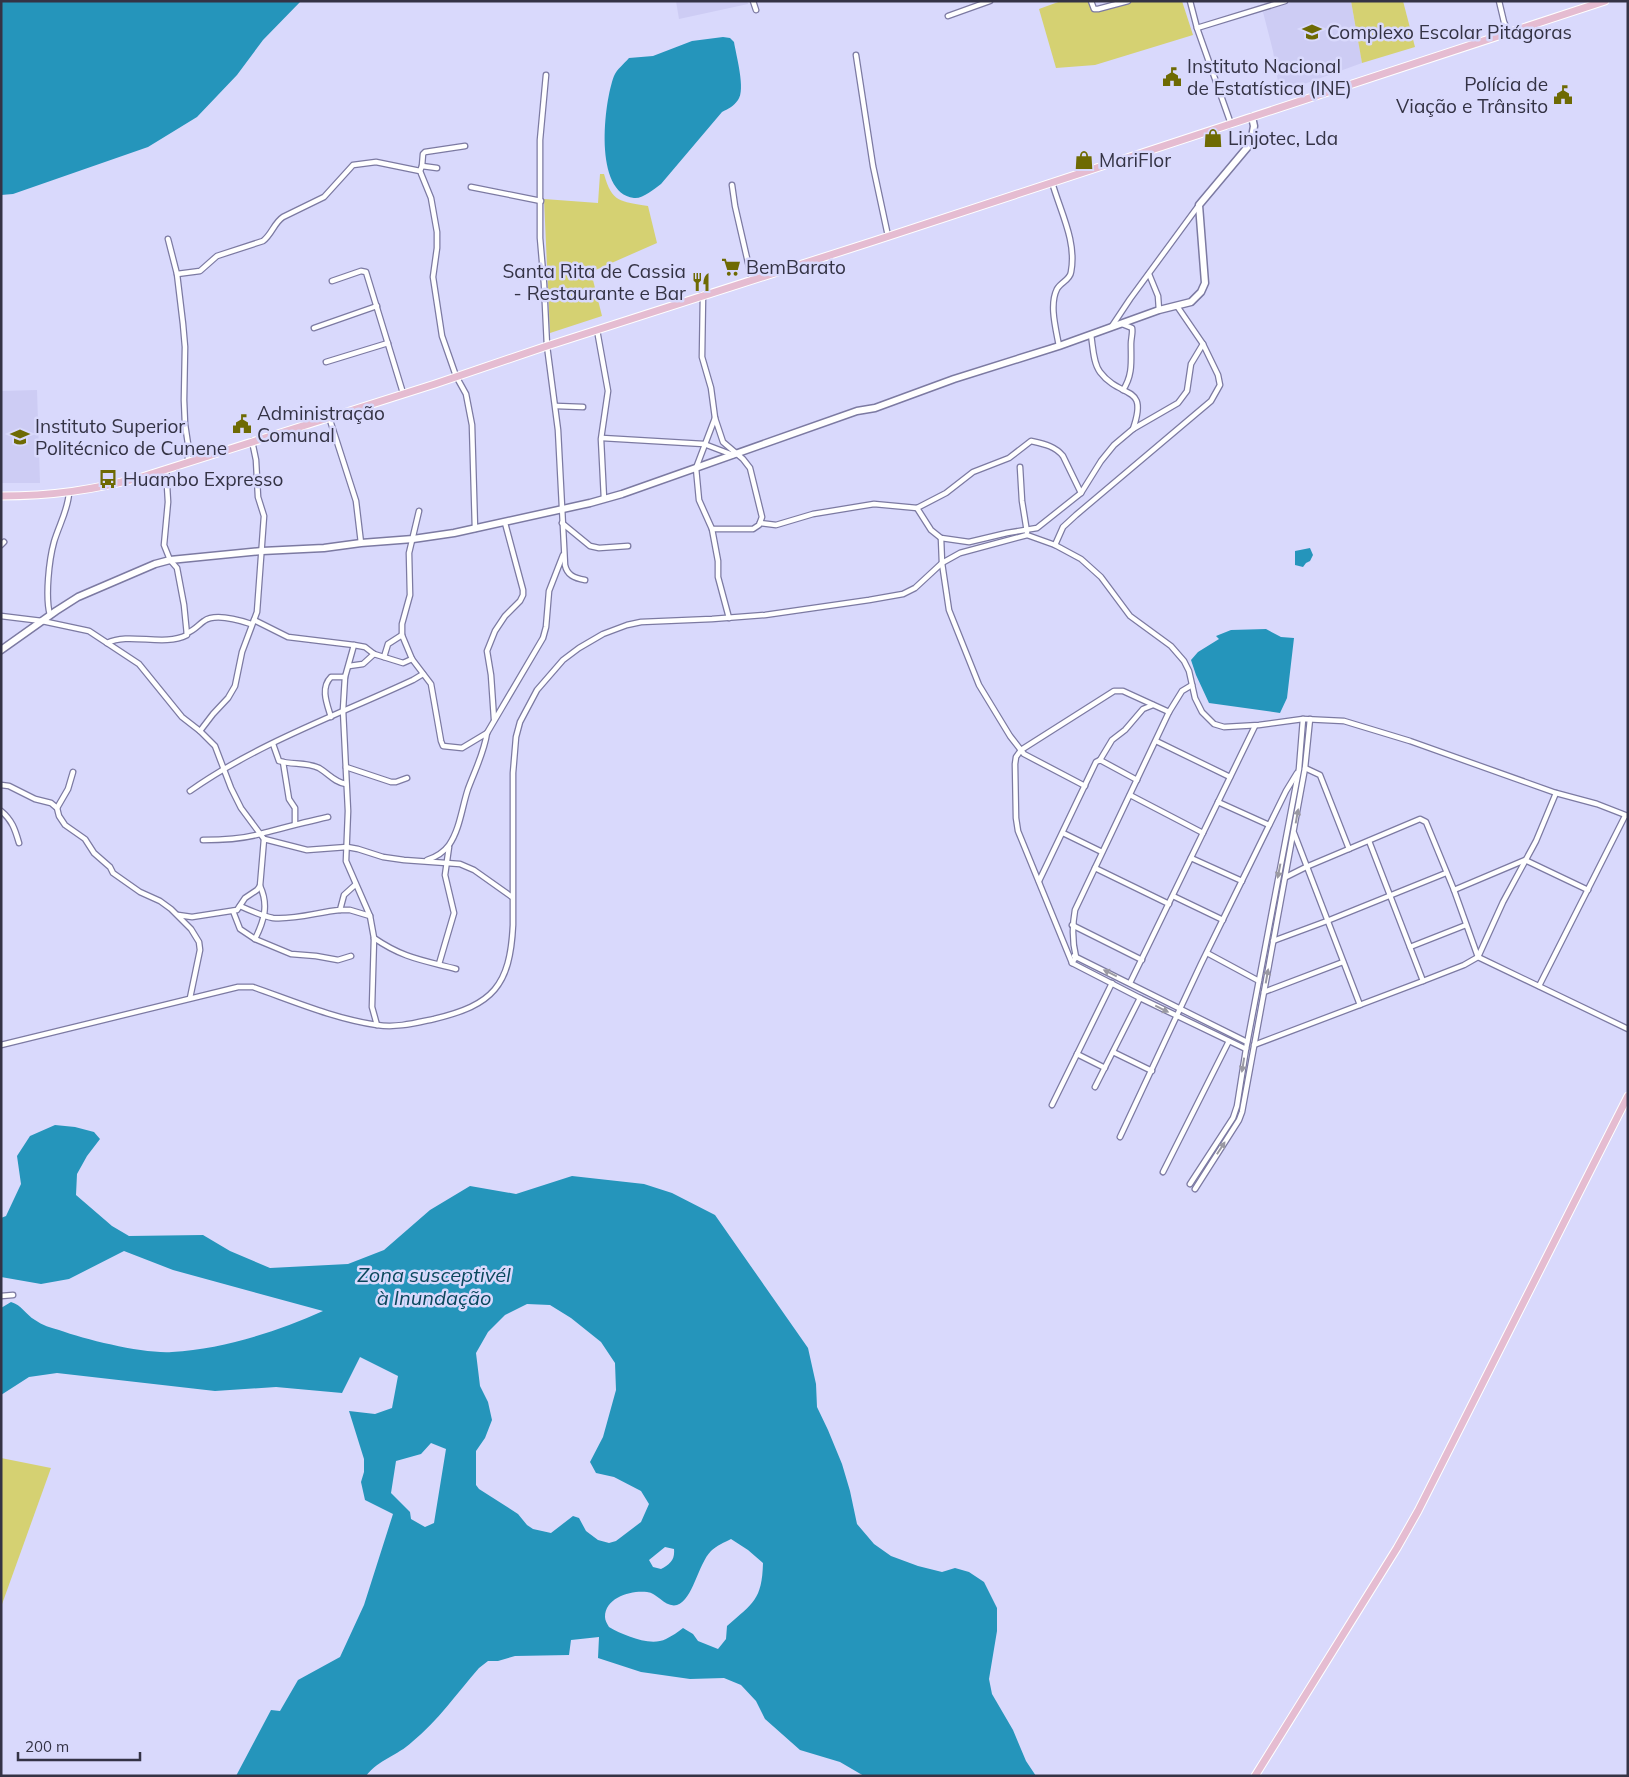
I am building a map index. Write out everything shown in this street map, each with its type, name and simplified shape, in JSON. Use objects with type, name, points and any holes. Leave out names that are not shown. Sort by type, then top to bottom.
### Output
[{"type":"main road","points":[[1,496],[69,493],[105,487],[166,469],[888,236],[1605,1]]},
{"type":"main road","points":[[1255,1776],[1418,1511],[1628,1096]]},
{"type":"street","points":[[753,1],[756,10]]},
{"type":"street","points":[[948,16],[990,1]]},
{"type":"street","points":[[1091,1],[1094,9],[1128,1]]},
{"type":"street","points":[[1190,1],[1197,28],[1231,124]]},
{"type":"street","points":[[1197,28],[1285,1]]},
{"type":"street","points":[[1500,1],[1504,22],[1509,34]]},
{"type":"street","points":[[856,55],[873,166],[888,236]]},
{"type":"street","points":[[546,74],[541,130],[540,238],[547,346],[556,406],[566,570],[570,575],[584,580]]},
{"type":"street","points":[[1111,328],[1199,206],[1251,143],[1254,126],[1252,116]]},
{"type":"street","points":[[464,146],[425,152],[421,169],[431,198],[436,232],[437,248],[433,273],[434,292],[443,339],[456,376],[465,392],[472,425],[475,529]]},
{"type":"street","points":[[177,274],[200,272],[215,257],[263,241],[283,217],[320,200],[328,194],[353,165],[376,162],[421,169],[437,168]]},
{"type":"street","points":[[1052,182],[1072,249],[1071,273],[1069,278],[1058,288],[1054,304],[1054,317],[1059,346]]},
{"type":"street","points":[[732,185],[752,280]]},
{"type":"street","points":[[471,187],[540,201]]},
{"type":"street","points":[[1,650],[78,597],[156,564],[170,560],[262,551],[324,548],[413,539],[475,529],[604,499],[857,411],[875,408],[954,379],[1059,346],[1160,310],[1191,302],[1201,292],[1205,283],[1199,206]]},
{"type":"street","points":[[168,239],[177,274],[185,347],[184,400],[188,461]]},
{"type":"street","points":[[332,281],[361,271],[366,272],[403,393]]},
{"type":"street","points":[[1149,274],[1155,288],[1160,310]]},
{"type":"street","points":[[703,296],[702,357],[711,388],[715,418],[723,442],[734,454]]},
{"type":"street","points":[[314,328],[377,306]]},
{"type":"street","points":[[1056,545],[1063,527],[1076,515],[1212,401],[1220,385],[1218,375],[1203,344],[1177,306]]},
{"type":"street","points":[[1122,324],[1132,328],[1133,331],[1132,369],[1123,390]]},
{"type":"street","points":[[596,330],[608,391],[602,438],[604,499]]},
{"type":"street","points":[[1091,335],[1098,371],[1114,386],[1135,397],[1138,403],[1138,413],[1133,429]]},
{"type":"street","points":[[326,362],[388,342]]},
{"type":"street","points":[[1,1045],[238,987],[253,987],[354,1021],[392,1027],[448,1016],[466,1010],[488,997],[495,990],[510,958],[513,773],[516,737],[527,706],[548,675],[563,660],[578,648],[603,634],[641,622],[729,618],[860,602],[903,594],[914,588],[942,563],[960,553],[1027,533],[1037,528],[1081,493],[1107,453],[1133,429],[1178,403],[1187,391],[1191,364],[1203,344]]},
{"type":"street","points":[[556,406],[584,407]]},
{"type":"street","points":[[329,417],[356,501],[361,543]]},
{"type":"street","points":[[715,418],[696,468],[699,500],[712,529],[718,561],[718,577],[729,618]]},
{"type":"street","points":[[602,438],[704,444],[743,459],[750,468],[761,511],[760,523],[753,529],[712,529]]},
{"type":"street","points":[[200,731],[228,698],[234,686],[242,652],[259,599],[264,516],[258,497],[256,460],[252,441]]},
{"type":"street","points":[[760,523],[776,525],[813,514],[874,504],[917,508],[946,493],[973,472],[1009,458],[1031,441],[1052,446],[1060,451],[1081,493]]},
{"type":"street","points":[[1020,467],[1027,533]]},
{"type":"street","points":[[166,469],[168,508],[164,546],[170,560],[177,568],[187,633]]},
{"type":"street","points":[[50,615],[46,599],[53,550],[67,506],[69,493]]},
{"type":"street","points":[[917,508],[931,530],[941,538],[969,542],[1007,533],[1027,533],[1056,545],[1081,559],[1101,577],[1130,616],[1162,638],[1177,652],[1189,672],[1194,698],[1202,712],[1214,724],[1224,727],[1255,726],[1304,719],[1344,720],[1391,734],[1556,793],[1597,804],[1626,816],[1539,986]]},
{"type":"street","points":[[419,510],[409,556],[410,595],[402,624],[402,635],[412,659],[431,684],[443,746],[462,748],[487,733]]},
{"type":"street","points":[[494,721],[491,675],[487,651],[495,631],[504,616],[520,601],[523,595],[505,522]]},
{"type":"street","points":[[562,523],[590,546],[598,548],[628,546]]},
{"type":"street","points":[[941,538],[942,563],[949,610],[979,684],[1024,754],[1085,786]]},
{"type":"street","points":[[439,964],[454,913],[445,876],[449,845],[456,831],[468,788],[486,745],[487,733],[543,638],[546,627],[549,591],[564,552]]},
{"type":"street","points":[[1,616],[42,621],[82,629],[96,635],[139,664],[182,717],[215,746],[241,808],[264,839],[307,850],[358,848],[383,857],[460,864],[474,870],[512,897]]},
{"type":"street","points":[[107,643],[118,639],[161,640],[184,636],[207,619],[232,618],[253,622],[282,635],[365,647],[374,654],[404,663],[412,659]]},
{"type":"street","points":[[384,657],[388,644],[402,635]]},
{"type":"street","points":[[354,645],[345,677],[343,710],[346,767],[346,861],[370,916],[374,938],[372,1007],[378,1025]]},
{"type":"street","points":[[349,666],[363,664],[374,654]]},
{"type":"street","points":[[190,791],[208,778],[247,756],[343,710],[402,686],[423,674]]},
{"type":"street","points":[[331,717],[325,696],[325,686],[331,677],[345,677]]},
{"type":"street","points":[[1076,957],[1072,943],[1072,925],[1075,910],[1169,712],[1182,691],[1192,685]]},
{"type":"street","points":[[1169,712],[1123,691],[1114,691],[1021,750],[1016,757],[1015,764],[1016,824],[1072,962],[1140,998],[1246,1049]]},
{"type":"street","points":[[1039,881],[1096,762],[1100,760],[1112,740],[1125,730],[1143,709],[1154,705]]},
{"type":"street","points":[[1190,1184],[1233,1118],[1236,1106],[1299,769],[1304,719]]},
{"type":"street","points":[[1194,1189],[1238,1120],[1243,1107],[1305,768],[1310,719]]},
{"type":"street","points":[[1130,983],[1255,726]]},
{"type":"street","points":[[1156,740],[1230,777]]},
{"type":"street","points":[[273,744],[279,761],[310,765],[328,774],[335,781],[346,784]]},
{"type":"street","points":[[1100,760],[1137,780]]},
{"type":"street","points":[[283,762],[288,794],[295,808],[295,824]]},
{"type":"street","points":[[346,767],[391,782],[407,778]]},
{"type":"street","points":[[1305,768],[1320,775],[1349,849]]},
{"type":"street","points":[[1120,1137],[1269,825],[1299,769]]},
{"type":"street","points":[[57,808],[68,789],[73,772]]},
{"type":"street","points":[[1,785],[9,786],[51,803],[57,808],[59,816],[65,825],[78,836],[85,839],[94,853],[110,867],[113,873],[140,892],[160,902],[178,915],[191,929],[200,950],[190,998]]},
{"type":"street","points":[[1254,1045],[1464,965],[1478,957],[1536,841],[1556,793]]},
{"type":"street","points":[[1130,795],[1203,833]]},
{"type":"street","points":[[1218,802],[1269,825]]},
{"type":"street","points":[[1,811],[9,818],[15,828],[19,843]]},
{"type":"street","points":[[203,840],[222,840],[260,834],[328,817]]},
{"type":"street","points":[[1286,877],[1420,819],[1424,820],[1454,890],[1478,957],[1628,1029]]},
{"type":"street","points":[[1294,831],[1342,962],[1360,1005]]},
{"type":"street","points":[[1063,833],[1102,852]]},
{"type":"street","points":[[255,939],[265,916],[263,893],[260,886],[264,839]]},
{"type":"street","points":[[1369,841],[1423,981]]},
{"type":"street","points":[[426,861],[438,856],[449,845]]},
{"type":"street","points":[[1191,858],[1242,881]]},
{"type":"street","points":[[1454,890],[1525,860],[1588,890]]},
{"type":"street","points":[[1095,868],[1169,904]]},
{"type":"street","points":[[1273,941],[1446,873]]},
{"type":"street","points":[[340,910],[344,895],[355,885]]},
{"type":"street","points":[[178,915],[192,917],[234,911],[260,886]]},
{"type":"street","points":[[1173,896],[1223,920]]},
{"type":"street","points":[[240,906],[274,918],[295,917],[340,910],[350,910],[370,916]]},
{"type":"street","points":[[234,911],[240,930],[255,939],[291,954],[338,960],[351,956]]},
{"type":"street","points":[[1072,925],[1142,960]]},
{"type":"street","points":[[1410,946],[1466,925]]},
{"type":"street","points":[[374,938],[400,954],[416,960],[456,969]]},
{"type":"street","points":[[1207,953],[1259,981]]},
{"type":"street","points":[[1070,955],[1247,1042]]},
{"type":"street","points":[[1072,962],[1076,957]]},
{"type":"street","points":[[1264,992],[1342,962]]},
{"type":"street","points":[[1052,1105],[1112,983]]},
{"type":"street","points":[[1095,1087],[1140,998]]},
{"type":"street","points":[[1163,1172],[1229,1041]]},
{"type":"street","points":[[1113,1052],[1152,1071]]},
{"type":"street","points":[[1077,1054],[1105,1068]]},
{"type":"street","points":[[1,1296],[13,1296]]},
{"type":"shaded area","points":[[676,1],[747,1],[748,4],[679,19]]},
{"type":"shaded area","points":[[1061,1],[1090,1],[1093,11],[1123,1],[1182,1],[1193,35],[1095,65],[1056,68],[1039,9]]},
{"type":"shaded area","name":"Complexo Escolar Pitágoras","points":[[1294,1],[1351,1],[1362,63],[1282,92],[1278,82],[1273,51],[1263,12]]},
{"type":"shaded area","points":[[1351,1],[1403,1],[1415,47],[1362,63]]},
{"type":"shaded area","points":[[600,174],[604,174],[610,191],[618,199],[648,206],[657,243],[591,272],[602,316],[550,333],[544,199],[598,203]]},
{"type":"shaded area","name":"Instituto Superior Politécnico de Cunene","points":[[37,390],[40,483],[1,483],[1,391]]},
{"type":"shaded area","points":[[1,1458],[51,1468],[1,1607]]},
{"type":"water","points":[[1,1],[301,1],[263,40],[237,75],[197,117],[148,147],[13,194],[1,195]]},
{"type":"water","points":[[723,37],[730,38],[734,42],[741,81],[738,100],[733,106],[722,112],[661,184],[637,198],[621,192],[612,180],[607,164],[605,145],[607,105],[615,73],[629,58],[653,56],[692,41]]},
{"type":"water","points":[[1310,548],[1313,555],[1310,561],[1303,567],[1295,565],[1295,551]]},
{"type":"water","points":[[1266,629],[1281,637],[1294,638],[1287,698],[1280,713],[1209,703],[1191,660],[1198,652],[1219,639],[1216,636],[1231,630]]},
{"type":"water","name":"Zona susceptivél à Inundação","points":[[55,1125],[75,1127],[94,1132],[100,1139],[87,1156],[77,1174],[76,1195],[112,1226],[129,1236],[203,1235],[230,1251],[270,1268],[348,1264],[384,1250],[430,1210],[470,1186],[516,1194],[572,1176],[644,1184],[672,1193],[715,1215],[808,1348],[816,1384],[817,1407],[842,1464],[857,1524],[874,1544],[891,1556],[942,1572],[955,1568],[969,1572],[984,1582],[997,1608],[997,1631],[989,1679],[992,1694],[1013,1730],[1026,1761],[1036,1776],[864,1776],[840,1762],[800,1750],[765,1719],[756,1701],[741,1685],[724,1678],[690,1679],[641,1672],[598,1658],[599,1637],[571,1640],[569,1655],[515,1656],[498,1661],[488,1661],[479,1668],[439,1716],[421,1734],[406,1747],[377,1765],[366,1776],[236,1776],[271,1710],[280,1711],[298,1680],[340,1657],[364,1605],[393,1514],[365,1500],[361,1482],[364,1472],[364,1459],[349,1411],[375,1414],[392,1408],[398,1376],[360,1357],[342,1393],[276,1387],[215,1391],[57,1373],[29,1377],[1,1395],[1,1308],[11,1302],[18,1305],[38,1322],[50,1327],[116,1346],[160,1352],[191,1350],[230,1343],[287,1326],[323,1311],[173,1270],[124,1251],[69,1279],[41,1284],[1,1277],[1,1218],[6,1216],[21,1184],[17,1156],[30,1136]],"holes":[[[527,1304],[550,1305],[571,1318],[601,1342],[615,1363],[616,1390],[603,1437],[590,1462],[596,1473],[614,1477],[641,1491],[649,1504],[641,1522],[616,1541],[609,1543],[598,1540],[586,1531],[579,1518],[573,1516],[551,1533],[533,1529],[518,1514],[479,1489],[476,1485],[476,1451],[485,1438],[492,1420],[488,1402],[480,1386],[476,1353],[488,1332],[505,1315]],[[431,1443],[446,1449],[434,1523],[425,1527],[411,1519],[410,1512],[391,1493],[396,1461],[421,1454]],[[731,1539],[763,1563],[761,1585],[758,1593],[750,1606],[727,1626],[726,1639],[718,1649],[698,1641],[693,1634],[683,1628],[666,1639],[652,1642],[629,1636],[609,1627],[605,1618],[606,1610],[609,1604],[620,1596],[634,1592],[647,1592],[669,1604],[677,1605],[683,1602],[706,1557],[718,1546]],[[665,1547],[674,1549],[674,1556],[671,1561],[661,1569],[653,1567],[649,1560]]]},
{"type":"place","name":"Complexo Escolar Pitágoras","points":[[1312,32]]},
{"type":"place","name":"Instituto Nacional de Estatística (INE)","points":[[1172,77]]},
{"type":"place","name":"Polícia de Viação e Trânsito","points":[[1563,95]]},
{"type":"place","name":"Linjotec, Lda","points":[[1213,138]]},
{"type":"place","name":"MariFlor","points":[[1084,160]]},
{"type":"place","name":"BemBarato","points":[[731,267]]},
{"type":"place","name":"Santa Rita de Cassia - Restaurante e Bar","points":[[701,282]]},
{"type":"place","name":"Administração Comunal","points":[[242,424]]},
{"type":"place","name":"Instituto Superior Politécnico de Cunene","points":[[20,437]]},
{"type":"place","name":"Huambo Expresso","points":[[108,479]]}]
